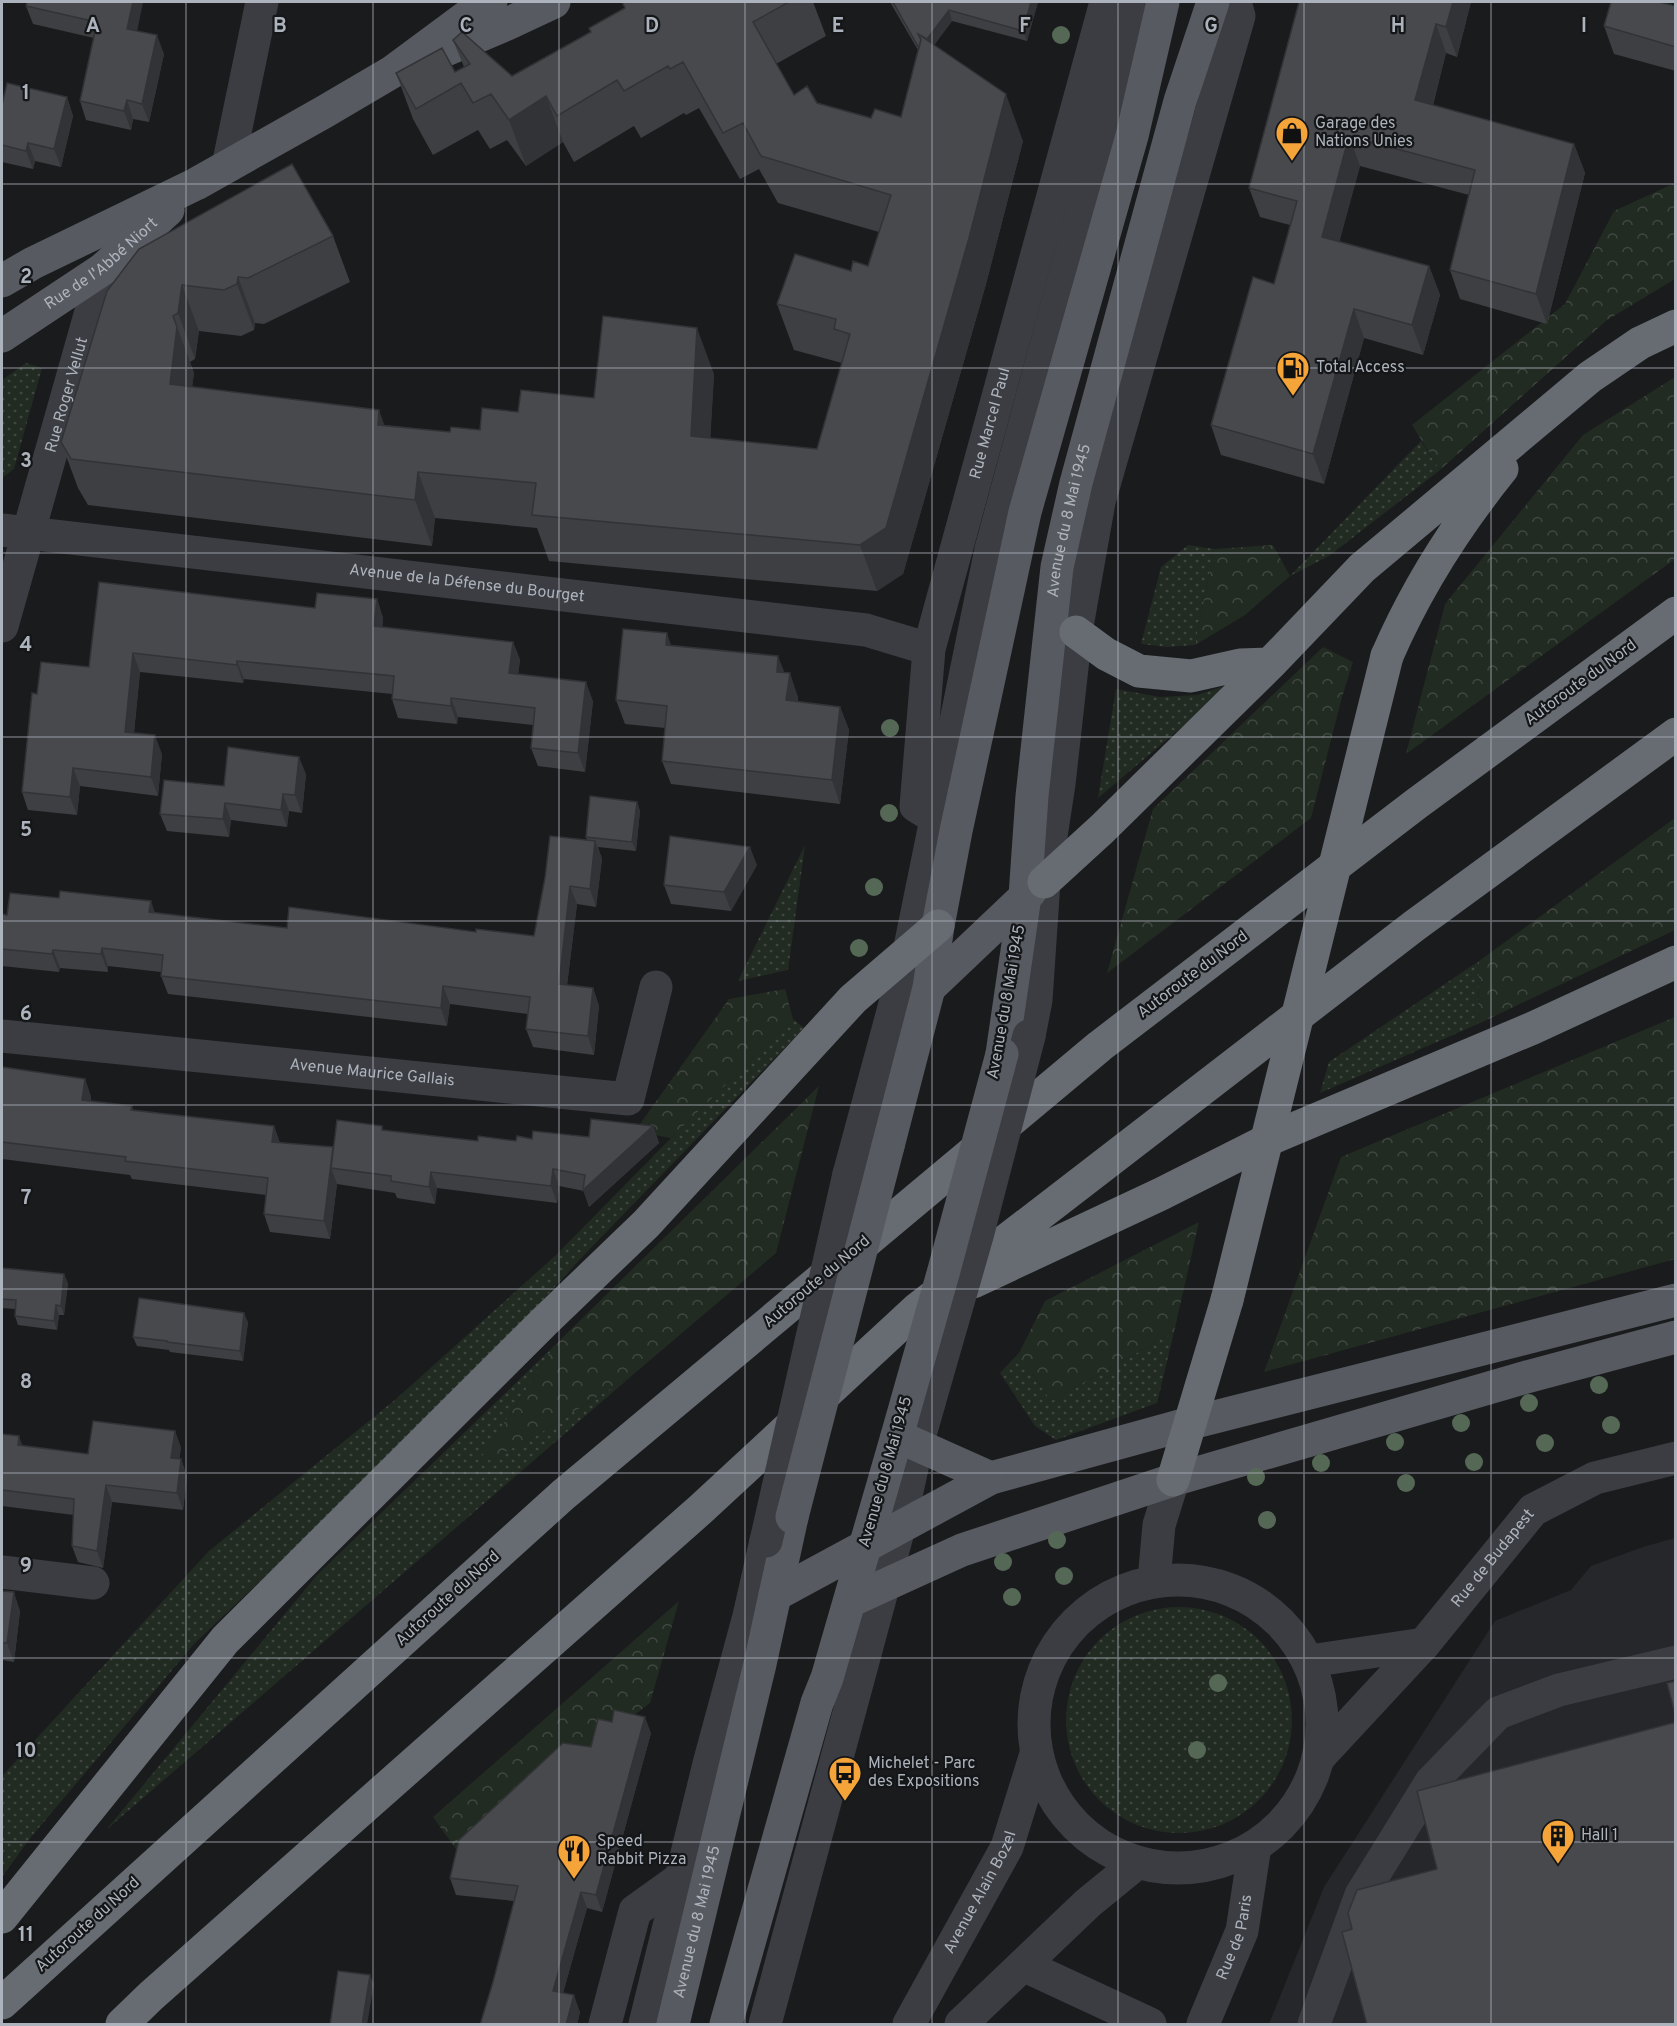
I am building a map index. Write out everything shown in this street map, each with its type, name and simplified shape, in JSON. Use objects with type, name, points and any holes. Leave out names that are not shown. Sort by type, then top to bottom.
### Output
[{"type":"highway","points":[[1034,889],[1102,829],[1270,664],[1362,568],[1590,377],[1640,343],[1676,326]]},
{"type":"highway","points":[[1173,1480],[1227,1300],[1387,656],[1401,624],[1442,553],[1479,498],[1549,412]]},
{"type":"highway","name":"Autoroute du Nord","points":[[2,2003],[563,1495],[1091,1053],[1416,804],[1676,613]]},
{"type":"highway","points":[[1076,632],[1106,654],[1139,671],[1191,676],[1240,665],[1270,664]]},
{"type":"highway","points":[[122,2025],[160,1988],[702,1508],[917,1308],[1414,926],[1676,734]]},
{"type":"highway","points":[[2,1917],[225,1640],[545,1321],[646,1224],[853,999],[938,926]]},
{"type":"highway","points":[[917,1308],[1161,1194],[1272,1138],[1533,1028],[1676,962]]},
{"type":"main road","name":"Rue de l'Abbé Niort","points":[[393,72],[473,12],[491,2]]},
{"type":"main road","name":"Rue de l'Abbé Niort","points":[[2,281],[33,263],[196,184],[393,72],[554,2]]},
{"type":"main road","name":"Avenue du 8 Mai 1945","points":[[673,2025],[792,1517],[929,988],[938,926],[946,824],[1025,512],[1132,136],[1163,2]]},
{"type":"main road","name":"Avenue du 8 Mai 1945","points":[[726,2025],[817,1703],[827,1678],[866,1545],[907,1440],[944,1270],[1002,1054],[1034,889],[1032,796],[1057,567],[1076,483],[1180,101],[1213,2]]},
{"type":"main road","name":"Rue de l'Abbé Niort","points":[[2,336],[103,269],[196,184]]},
{"type":"main road","points":[[1053,598],[1076,632]]},
{"type":"main road","points":[[929,988],[1034,889]]},
{"type":"main road","points":[[775,1595],[991,1478],[1191,1423],[1676,1300]]},
{"type":"main road","points":[[850,1601],[962,1550],[1173,1480],[1523,1378],[1676,1337]]},
{"type":"main road","points":[[907,1440],[991,1478]]},
{"type":"street","points":[[228,166],[262,2]]},
{"type":"street","name":"Rue Marcel Paul","points":[[946,824],[916,806],[929,649],[1106,2]]},
{"type":"street","points":[[645,2025],[710,1760],[749,1616],[849,1174],[946,824],[991,549],[1139,2]]},
{"type":"street","points":[[765,2025],[899,1528],[907,1440],[929,1404],[977,1236],[1029,1036],[1036,1000],[1034,889],[1059,784],[1076,632],[1099,502],[1239,16],[1235,2]]},
{"type":"street","name":"Rue Roger Vellut","points":[[2,626],[15,532],[103,269]]},
{"type":"street","name":"Avenue de la Défense du Bourget","points":[[15,532],[866,630],[929,649]]},
{"type":"street","name":"Avenue Maurice Gallais","points":[[2,1036],[628,1099],[656,987]]},
{"type":"street","name":"Rue de Budapest","points":[[1320,1756],[1424,1644],[1533,1510],[1595,1478],[1676,1458]]},
{"type":"street","points":[[1154,1580],[1159,1525],[1173,1480]]},
{"type":"street","points":[[2,1572],[93,1583]]},
{"type":"street","points":[[1154,1580],[1204,1580],[1248,1596],[1284,1623],[1310,1661],[1323,1707],[1320,1756],[1306,1791],[1295,1807],[1284,1822],[1255,1846],[1217,1863],[1178,1868],[1137,1863],[1101,1847],[1071,1822],[1049,1791],[1036,1754],[1033,1706],[1046,1660],[1075,1622],[1114,1596],[1154,1580]]},
{"type":"street","points":[[749,1616],[775,1595]]},
{"type":"street","points":[[1310,1661],[1424,1644]]},
{"type":"street","points":[[1314,2025],[1361,1895],[1431,1782],[1498,1713],[1559,1690],[1676,1662]]},
{"type":"street","name":"Avenue Alain Bozel","points":[[909,2025],[1007,1847],[1036,1754]]},
{"type":"street","name":"Rue de Paris","points":[[1203,2025],[1242,1931],[1255,1846]]},
{"type":"street","points":[[605,2025],[635,1911],[714,1854]]},
{"type":"street","points":[[961,2025],[1088,1903],[1137,1863]]},
{"type":"street","points":[[1023,1965],[1150,2025]]},
{"type":"shaded area","points":[[1675,1538],[1675,2024],[1269,2024],[1324,1887],[1495,1621],[1571,1590],[1591,1566]]},
{"type":"green space","points":[[1675,183],[1675,279],[1607,320],[1440,470],[1412,425],[1565,304],[1614,211]]},
{"type":"green space","points":[[26,363],[42,368],[14,469],[2,478],[2,380]]},
{"type":"green space","points":[[1675,377],[1675,559],[1406,754],[1445,604],[1583,435]]},
{"type":"green space","points":[[1421,441],[1440,470],[1329,556],[1290,576]]},
{"type":"green space","points":[[1188,545],[1214,549],[1195,645],[1168,647],[1141,644],[1161,567]]},
{"type":"green space","points":[[1273,545],[1290,576],[1245,615],[1195,645],[1214,549]]},
{"type":"green space","points":[[1323,647],[1353,662],[1311,818],[1107,973],[1153,809]]},
{"type":"green space","points":[[1234,683],[1098,798],[1116,689],[1160,697],[1197,695]]},
{"type":"green space","points":[[1675,818],[1675,930],[1478,1024],[1479,961]]},
{"type":"green space","points":[[805,845],[788,970],[738,981]]},
{"type":"green space","points":[[1479,961],[1478,1024],[1320,1093],[1329,1062]]},
{"type":"green space","points":[[785,989],[793,1019],[671,1138],[635,1131],[729,999]]},
{"type":"green space","points":[[1675,1017],[1675,1259],[1264,1372],[1341,1157]]},
{"type":"green space","points":[[793,1019],[804,1028],[583,1256],[468,1382],[194,1644],[31,1837],[2,1877],[2,1776],[209,1551],[396,1399],[556,1255]]},
{"type":"green space","points":[[819,1086],[776,1253],[635,1373],[529,1440],[475,1467],[555,1345]]},
{"type":"green space","points":[[1199,1222],[1174,1332],[1051,1401],[1019,1353],[1045,1301]]},
{"type":"green space","points":[[1174,1332],[1157,1403],[1056,1440],[1035,1426],[1000,1373],[1019,1353],[1051,1401]]},
{"type":"green space","points":[[555,1345],[476,1466],[529,1440],[635,1373],[106,1830],[317,1575]]},
{"type":"green space","points":[[679,1601],[650,1703],[456,1849],[433,1817]]},
{"type":"green space","points":[[1168,1607],[1190,1607],[1222,1615],[1232,1620],[1251,1632],[1267,1648],[1284,1677],[1290,1698],[1292,1720],[1290,1742],[1284,1763],[1267,1792],[1251,1808],[1222,1825],[1190,1833],[1168,1833],[1136,1825],[1126,1820],[1107,1808],[1091,1792],[1074,1763],[1066,1731],[1066,1709],[1074,1677],[1079,1667],[1091,1648],[1107,1632],[1136,1615]]},
{"type":"building","points":[[27,2],[133,2],[127,29],[157,35],[142,104],[127,100],[124,111],[80,101],[97,22],[26,6]]},
{"type":"building","points":[[622,2],[789,2],[753,22],[794,95],[807,86],[817,103],[871,118],[875,109],[901,117],[921,39],[918,34],[1006,94],[969,238],[886,528],[860,545],[532,515],[536,483],[418,472],[415,500],[71,459],[61,442],[107,291],[139,249],[292,164],[333,236],[248,278],[238,277],[237,284],[224,290],[182,285],[178,313],[173,316],[177,327],[170,384],[379,410],[378,425],[450,432],[451,427],[480,430],[482,408],[518,412],[521,390],[594,398],[603,316],[697,328],[691,436],[817,449],[850,334],[834,329],[836,319],[777,304],[795,254],[851,271],[853,261],[868,266],[891,195],[761,156],[743,123],[723,133],[683,62],[670,69],[668,66],[624,91],[617,80],[557,116],[546,96],[509,120],[491,94],[473,103],[461,83],[416,109],[396,73],[442,48],[455,72],[470,64],[453,40],[462,32],[512,76],[591,32],[589,28],[625,8]]},
{"type":"building","points":[[893,2],[1031,2],[1023,31],[949,10],[927,39],[918,34],[921,40],[919,48]]},
{"type":"building","points":[[1299,2],[1453,2],[1446,27],[1436,24],[1415,100],[1574,144],[1536,294],[1450,270],[1475,170],[1349,136],[1322,237],[1429,266],[1412,325],[1354,309],[1313,454],[1211,425],[1253,277],[1274,284],[1297,201],[1249,188]]},
{"type":"building","points":[[1611,2],[1659,2],[1676,6],[1676,47],[1604,26]]},
{"type":"building","points":[[7,83],[67,97],[54,149],[28,143],[26,151],[2,145],[2,105]]},
{"type":"building","points":[[99,582],[315,608],[317,593],[377,599],[374,626],[513,642],[509,673],[586,682],[578,753],[531,748],[535,708],[451,698],[451,706],[392,699],[394,676],[237,661],[237,665],[133,653],[125,732],[155,735],[151,777],[73,768],[70,797],[22,792],[32,693],[37,694],[41,662],[89,667]]},
{"type":"building","points":[[623,629],[667,633],[666,645],[778,656],[777,672],[790,673],[786,700],[840,707],[832,780],[662,761],[667,706],[616,700]]},
{"type":"building","points":[[228,747],[299,757],[295,795],[283,794],[281,810],[225,803],[223,819],[160,814],[164,780],[224,786]]},
{"type":"building","points":[[590,796],[637,802],[632,842],[586,837]]},
{"type":"building","points":[[550,836],[595,841],[590,889],[570,886],[559,984],[593,988],[588,1036],[526,1029],[530,997],[443,986],[441,1008],[161,976],[163,955],[102,948],[101,954],[53,950],[52,954],[2,949],[2,914],[7,915],[10,893],[59,898],[60,891],[151,901],[149,912],[287,928],[289,907],[476,932],[476,929],[534,936]]},
{"type":"building","points":[[670,836],[750,847],[724,892],[664,885]]},
{"type":"building","points":[[2,1067],[85,1079],[82,1100],[132,1106],[131,1110],[274,1126],[272,1142],[333,1147],[324,1221],[264,1214],[268,1178],[125,1161],[126,1157],[2,1142]]},
{"type":"building","points":[[591,1119],[653,1126],[583,1190],[585,1175],[553,1169],[551,1186],[431,1172],[429,1187],[391,1181],[391,1176],[331,1168],[337,1120],[382,1126],[382,1130],[478,1141],[478,1136],[516,1141],[517,1136],[532,1139],[533,1131],[589,1137]]},
{"type":"building","points":[[2,1268],[64,1274],[61,1306],[56,1305],[54,1321],[15,1316],[16,1300],[2,1299]]},
{"type":"building","points":[[139,1298],[244,1313],[240,1351],[133,1337]]},
{"type":"building","points":[[93,1421],[175,1431],[171,1458],[181,1459],[177,1493],[106,1485],[97,1551],[72,1546],[74,1499],[2,1490],[2,1434],[19,1436],[18,1445],[88,1454]]},
{"type":"building","points":[[2,1591],[14,1592],[7,1643],[2,1643]]},
{"type":"building","points":[[1676,1681],[1676,1718],[1667,1683]]},
{"type":"building","points":[[614,1710],[645,1717],[596,1895],[581,1892],[553,1991],[574,1995],[566,2025],[480,2025],[518,1886],[450,1878],[459,1840],[563,1743],[591,1747],[598,1719],[612,1722]]},
{"type":"building","name":"Hall 1","points":[[1676,1722],[1676,2025],[1367,2025],[1342,1932],[1352,1929],[1348,1913],[1357,1890],[1437,1869],[1417,1791]]},
{"type":"building","points":[[338,1971],[370,1975],[362,2025],[330,2025]]},
{"type":"place","name":"Garage des Nations Unies","points":[[1292,162]]},
{"type":"place","name":"Total Access","points":[[1293,397]]},
{"type":"place","name":"Michelet - Parc des Expositions","points":[[845,1802]]},
{"type":"place","name":"Hall 1","points":[[1558,1865]]},
{"type":"place","name":"Speed Rabbit Pizza","points":[[574,1880]]}]
